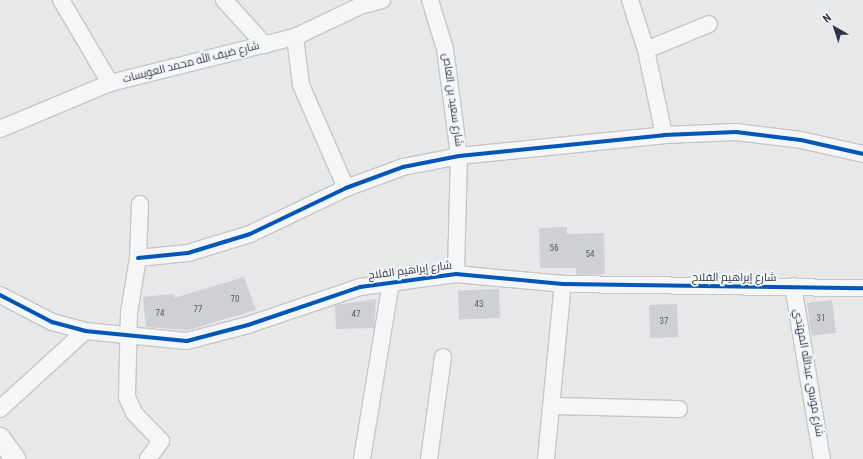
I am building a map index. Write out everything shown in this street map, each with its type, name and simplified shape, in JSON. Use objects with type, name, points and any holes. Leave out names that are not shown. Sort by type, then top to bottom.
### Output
[{"type":"street","points":[[60,0],[110,83]]},
{"type":"street","points":[[224,0],[265,45]]},
{"type":"street","name":"شارع ضيف الله محمد العويسات","points":[[0,129],[110,83],[295,37],[360,6],[382,0]]},
{"type":"street","name":"شارع سعيد بن العاص","points":[[430,0],[445,49],[459,156],[456,274]]},
{"type":"street","points":[[630,0],[646,50],[664,135]]},
{"type":"street","points":[[646,50],[709,24]]},
{"type":"street","points":[[295,37],[301,85],[346,188]]},
{"type":"street","points":[[138,258],[188,253],[250,234],[346,188],[403,167],[459,156],[664,135],[736,132],[801,140],[863,154]]},
{"type":"street","points":[[140,204],[138,258],[128,337],[127,397],[134,413],[162,441],[148,459]]},
{"type":"street","name":"شارع إبراهيم الفلاح","points":[[0,295],[52,322],[85,331],[128,337],[187,340],[248,325],[318,298],[391,281],[456,274],[563,284],[863,288]]},
{"type":"street","points":[[362,459],[391,281]]},
{"type":"street","points":[[546,459],[563,284]]},
{"type":"street","name":"شارع موسى عبدالله المهتدي","points":[[793,286],[822,459]]},
{"type":"street","points":[[0,409],[85,331]]},
{"type":"street","points":[[430,459],[443,357]]},
{"type":"street","points":[[552,406],[679,409]]},
{"type":"street","points":[[0,438],[15,459]]},
{"type":"building","points":[[567,227],[567,234],[604,233],[605,274],[576,275],[576,268],[540,268],[539,228]]},
{"type":"building","points":[[244,277],[256,310],[188,330],[146,327],[143,297],[173,294],[174,298]]},
{"type":"building","points":[[499,289],[500,318],[459,319],[458,290]]},
{"type":"building","points":[[376,299],[374,328],[336,329],[335,305]]},
{"type":"building","points":[[832,300],[836,333],[811,336],[807,303]]},
{"type":"building","points":[[677,304],[678,337],[650,338],[649,305]]},
{"type":"cycle path","points":[[138,258],[188,253],[250,234],[346,188],[403,167],[459,156],[664,135],[736,132],[801,140],[863,154]]},
{"type":"cycle path","points":[[0,295],[52,322],[85,331],[187,341],[248,325],[360,287],[456,274],[563,284],[863,288]]}]
